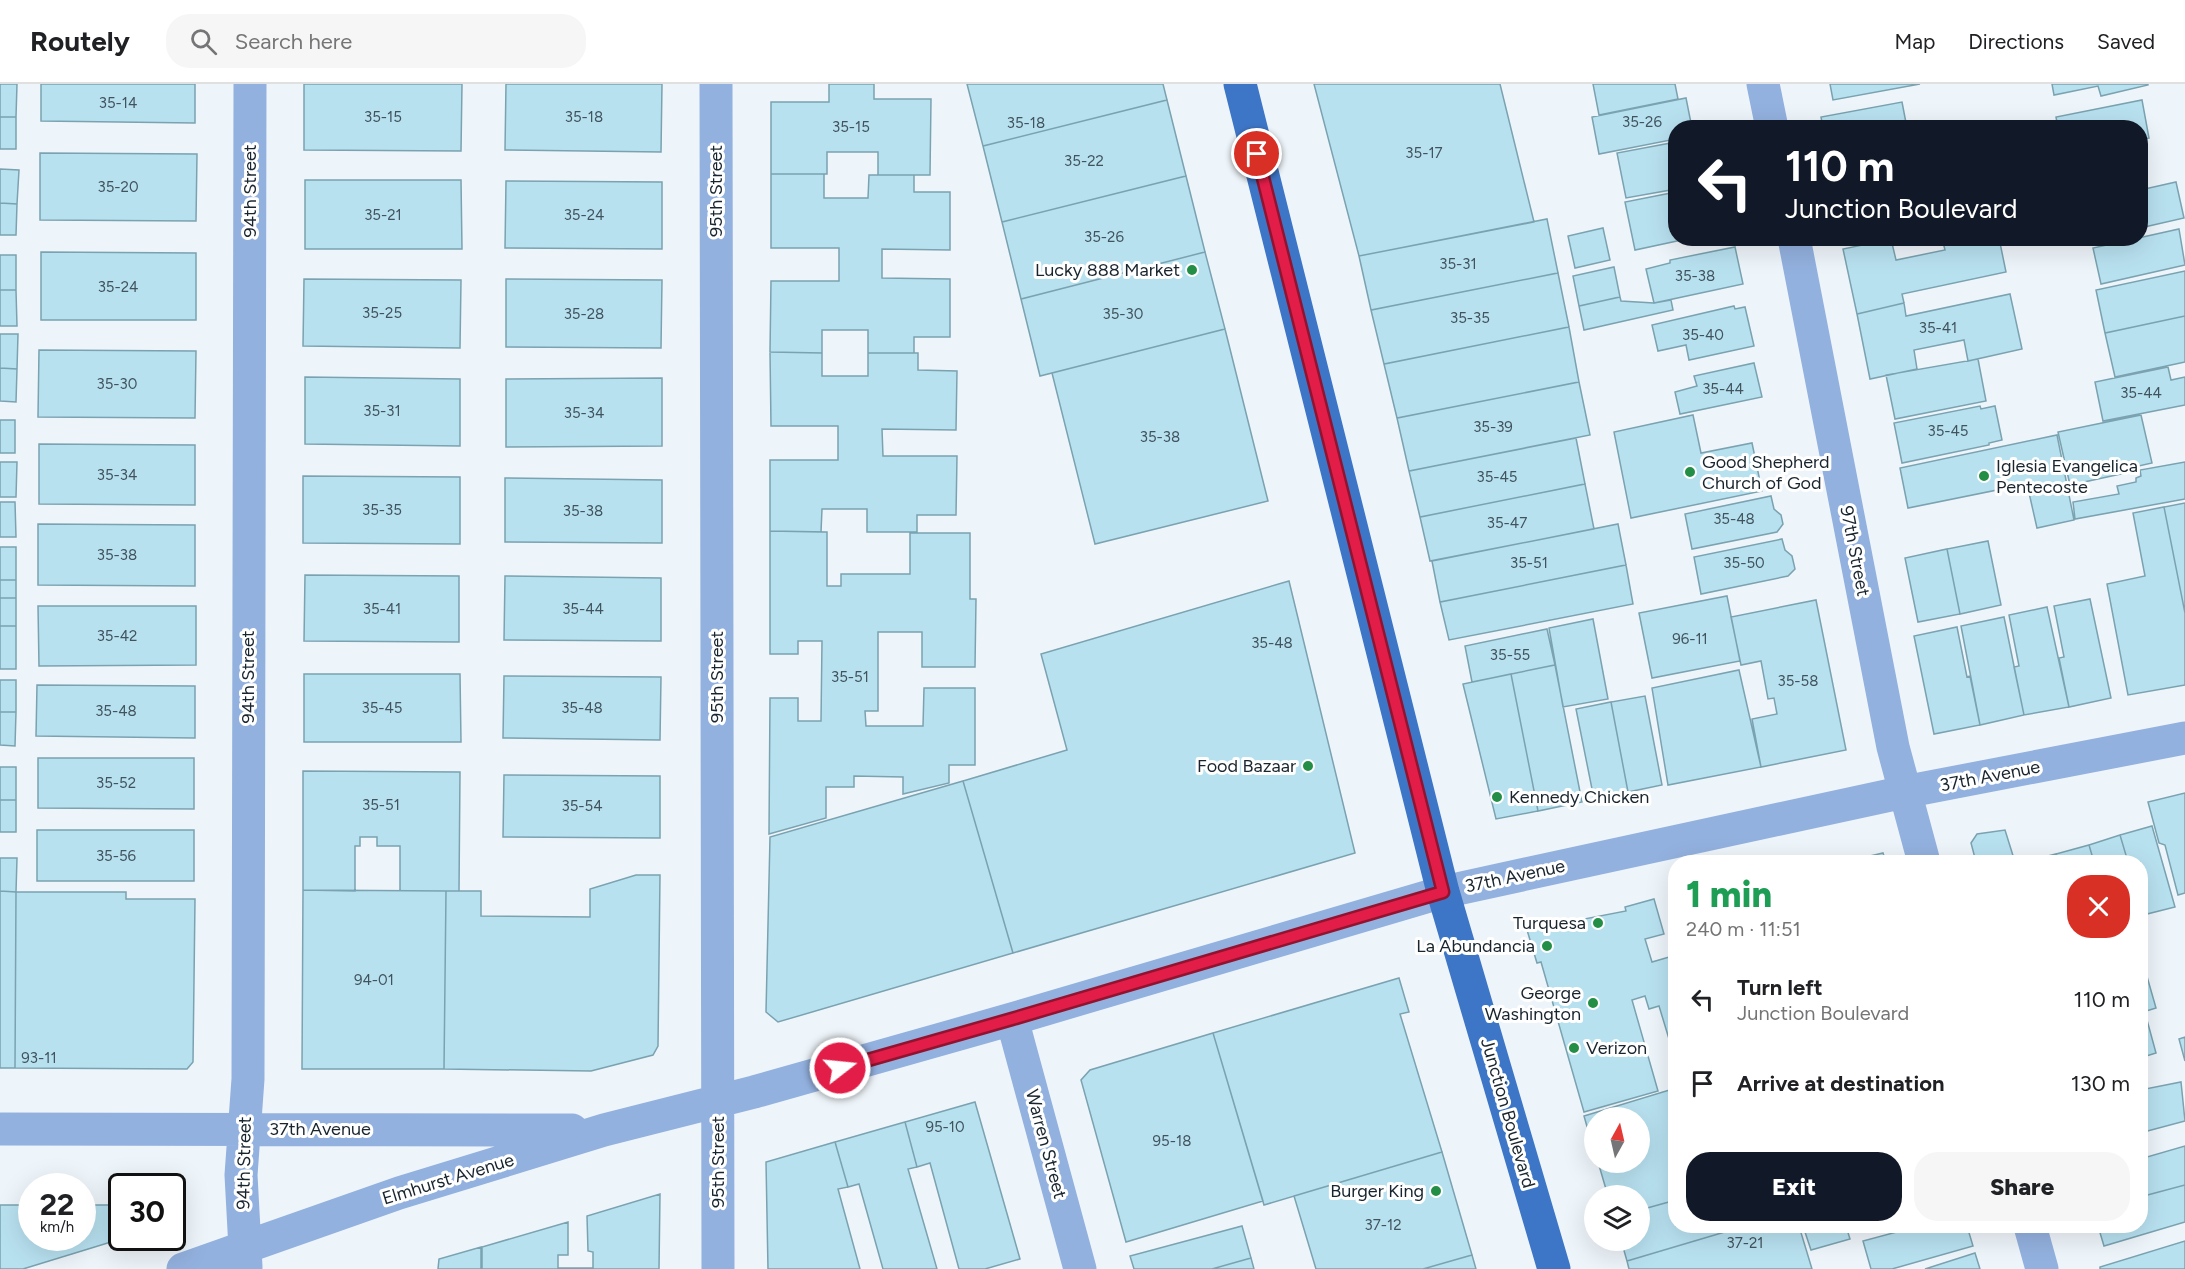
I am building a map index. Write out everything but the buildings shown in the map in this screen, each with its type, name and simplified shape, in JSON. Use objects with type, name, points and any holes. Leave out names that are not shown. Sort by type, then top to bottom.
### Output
[{"type":"main road","name":"Junction Boulevard","points":[[1239,84],[1443,892],[1554,1269]]},
{"type":"street","name":"94th Street","points":[[246,1258],[241,1175],[248,1079],[250,84]]},
{"type":"street","name":"95th Street","points":[[716,84],[718,1269]]},
{"type":"street","points":[[1763,84],[1770,120]]},
{"type":"street","name":"97th Street","points":[[1796,246],[1893,747],[1922,855]]},
{"type":"street","name":"37th Avenue","points":[[718,1102],[1012,1019],[1443,892],[1904,792],[2185,738]]},
{"type":"street","name":"Warren Street","points":[[1012,1019],[1080,1269]]},
{"type":"street","name":"Elmhurst Avenue","points":[[183,1269],[246,1258],[399,1193],[604,1130],[718,1102]]},
{"type":"street","name":"37th Avenue","points":[[0,1129],[604,1130]]},
{"type":"street","points":[[2032,1233],[2042,1269]]},
{"type":"place","name":"Lucky 888 Market","points":[[1192,270]]},
{"type":"place","name":"Good Shepherd Church of God","points":[[1690,472]]},
{"type":"place","name":"Iglesia Evangelica Pentecoste","points":[[1984,476]]},
{"type":"place","name":"Food Bazaar","points":[[1308,766]]},
{"type":"place","name":"Kennedy Chicken","points":[[1497,797]]},
{"type":"place","name":"Turquesa","points":[[1598,923]]},
{"type":"place","name":"La Abundancia","points":[[1547,946]]},
{"type":"place","name":"George Washington","points":[[1593,1003]]},
{"type":"place","name":"Verizon","points":[[1574,1048]]},
{"type":"place","name":"Burger King","points":[[1436,1191]]},
{"type":"route","points":[[840,1068],[1443,892],[1257,154]]}]
